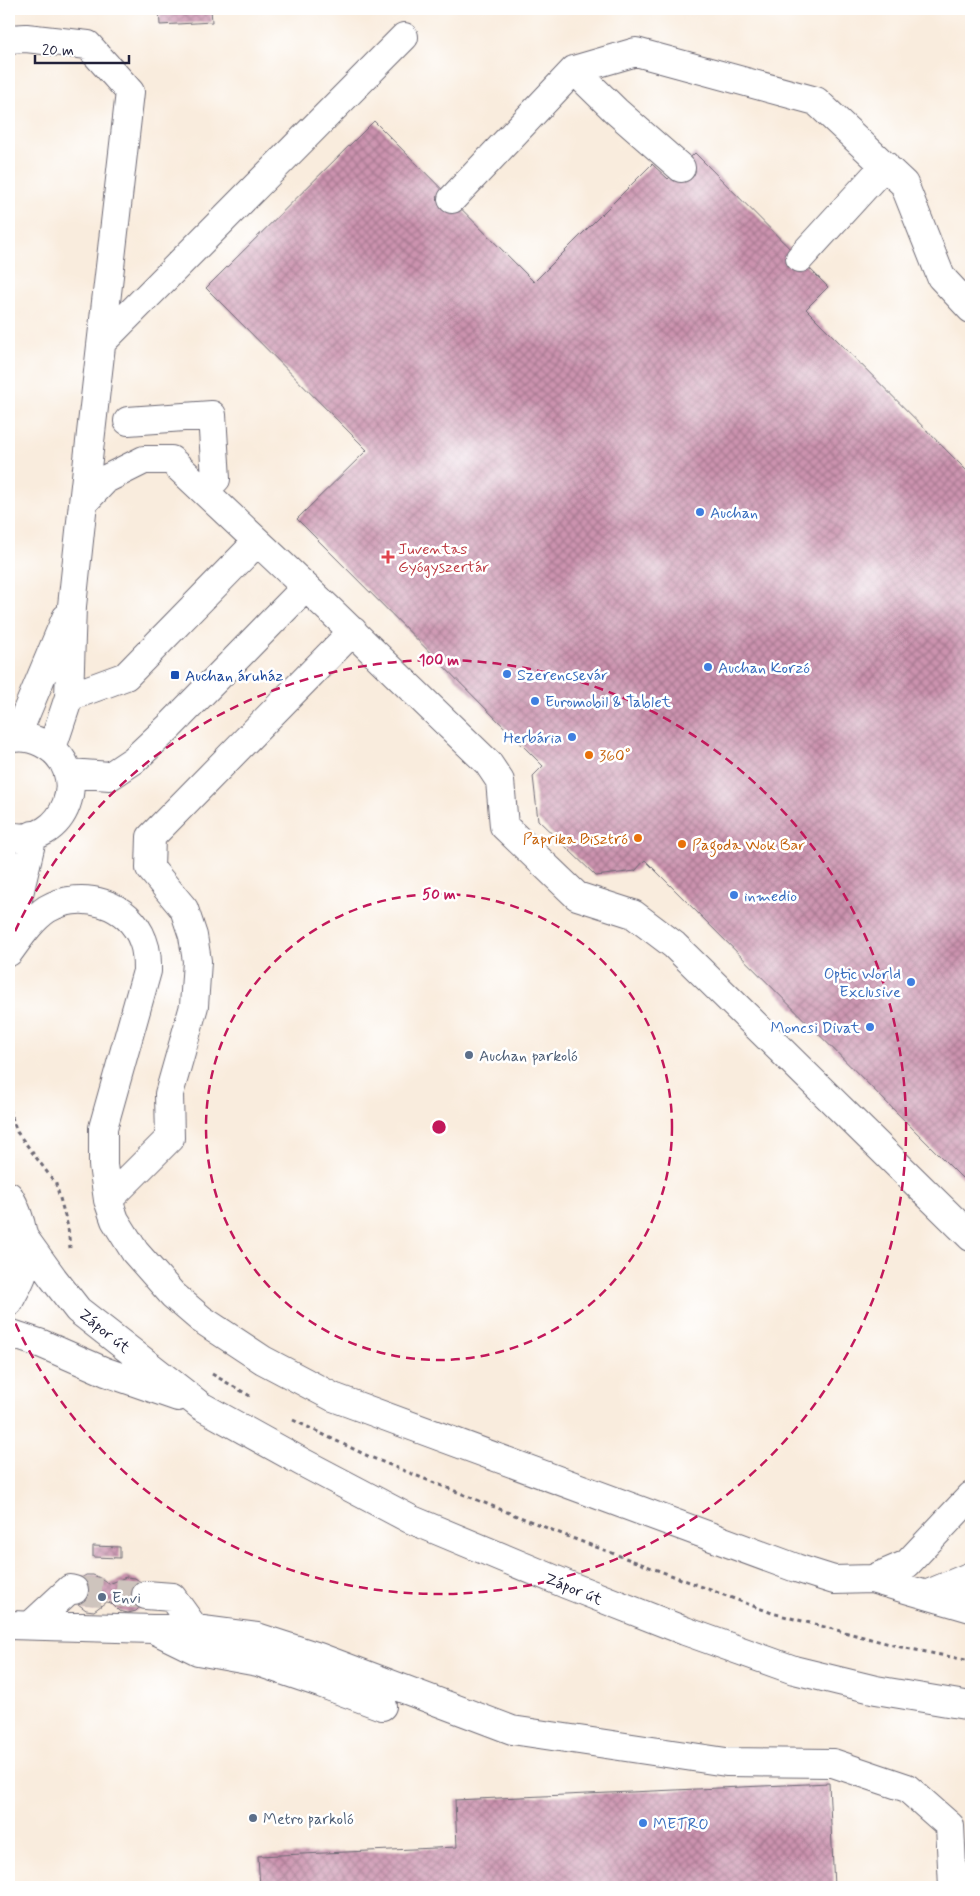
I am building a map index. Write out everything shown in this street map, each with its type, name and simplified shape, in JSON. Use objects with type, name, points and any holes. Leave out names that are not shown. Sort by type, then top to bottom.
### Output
[{"type":"street","points":[[102,342],[404,37]]},
{"type":"street","points":[[9,39],[26,38],[88,45],[130,92],[72,606],[70,696],[52,748]]},
{"type":"street","points":[[452,199],[574,70],[636,52],[816,101],[904,184],[941,276],[971,309]]},
{"type":"street","points":[[574,70],[616,111],[681,168]]},
{"type":"street","points":[[800,258],[885,166]]},
{"type":"street","points":[[96,396],[128,421],[171,460],[488,762],[500,781],[504,826],[577,896],[633,914],[674,945],[971,1237]]},
{"type":"street","points":[[128,421],[212,415],[216,479],[204,491]]},
{"type":"street","points":[[83,503],[106,479],[144,460],[171,460]]},
{"type":"street","points":[[70,696],[126,676],[257,542]]},
{"type":"street","points":[[68,772],[110,776],[134,760],[170,726],[305,588]]},
{"type":"street","points":[[9,936],[21,836],[48,829],[60,818],[67,804],[71,788],[68,772],[62,759],[52,748],[35,739],[12,738],[72,606]]},
{"type":"street","points":[[108,1200],[170,1138],[169,1094],[194,1006],[197,961],[193,936],[184,909],[150,868],[151,837],[353,632]]},
{"type":"street","points":[[9,952],[35,919],[46,910],[73,900],[94,901],[114,907],[126,916],[136,928],[143,941],[147,956],[147,971],[102,1128],[103,1165],[108,1200],[115,1220],[135,1252],[172,1295],[201,1319],[264,1360],[311,1386],[342,1400],[796,1568],[834,1580],[872,1579],[971,1608]]},
{"type":"street","name":"Zápor út","points":[[9,1196],[16,1208],[25,1239],[52,1278],[78,1310],[201,1406],[302,1462],[410,1519],[676,1628],[794,1670],[876,1690],[971,1706]]},
{"type":"street","name":"Zápor út","points":[[9,1302],[23,1274],[25,1239]]},
{"type":"street","name":"Zápor út","points":[[9,1333],[42,1344],[106,1372],[201,1406]]},
{"type":"street","points":[[872,1579],[906,1564],[971,1496]]},
{"type":"street","points":[[928,1594],[971,1576]]},
{"type":"street","points":[[20,1625],[70,1589],[74,1590]]},
{"type":"street","points":[[928,1594],[971,1598]]},
{"type":"street","points":[[146,1595],[172,1597],[195,1629]]},
{"type":"street","points":[[20,1625],[195,1629],[257,1637],[328,1661],[512,1730],[726,1762],[833,1763],[907,1788],[950,1826],[953,1887]]},
{"type":"street","points":[[153,1629],[198,1651],[258,1662],[382,1706]]},
{"type":"path","points":[[9,1109],[17,1132],[56,1184],[68,1227],[70,1254]]},
{"type":"path","points":[[206,1370],[258,1400]]},
{"type":"path","points":[[292,1420],[425,1479],[572,1538],[772,1613],[901,1647],[971,1661]]},
{"type":"building","points":[[159,9],[211,9],[212,22],[160,25]]},
{"type":"building","name":"Auchan Korzó","points":[[374,121],[534,282],[652,164],[668,179],[695,153],[828,287],[806,309],[971,475],[971,1169],[962,1178],[645,860],[635,871],[596,876],[538,820],[533,776],[543,766],[297,519],[367,450],[206,288]]},
{"type":"building","points":[[93,1546],[120,1547],[120,1558],[93,1557]]},
{"type":"building","points":[[86,1575],[93,1575],[109,1584],[126,1577],[135,1578],[142,1583],[145,1602],[136,1611],[128,1613],[119,1611],[111,1603],[106,1602],[94,1611],[86,1610],[78,1604],[74,1597],[78,1580]]},
{"type":"building","name":"METRO","points":[[829,1783],[834,1887],[260,1887],[258,1856],[457,1847],[455,1800]]},
{"type":"tunnel","points":[[74,1590],[146,1595]]},
{"type":"place","name":"Auchan","points":[[700,512]]},
{"type":"place","name":"Juventas Gyógyszertár","points":[[388,557]]},
{"type":"place","name":"Auchan Korzó","points":[[708,667]]},
{"type":"place","name":"Szerencsevár","points":[[507,674]]},
{"type":"place","name":"Auchan áruház","points":[[175,675]]},
{"type":"place","name":"Euromobil & Tablet","points":[[535,701]]},
{"type":"place","name":"Herbária","points":[[572,737]]},
{"type":"place","name":"360°","points":[[589,755]]},
{"type":"place","name":"Paprika Bisztró","points":[[638,838]]},
{"type":"place","name":"Pagoda Wok Bar","points":[[682,844]]},
{"type":"place","name":"inmedio","points":[[734,895]]},
{"type":"place","name":"Optic World Exclusive","points":[[911,982]]},
{"type":"place","name":"Moncsi Divat","points":[[870,1027]]},
{"type":"place","name":"Auchan parkoló","points":[[469,1055]]},
{"type":"place","name":"Envi","points":[[102,1597]]},
{"type":"place","name":"Metro parkoló","points":[[253,1818]]},
{"type":"place","name":"METRO","points":[[643,1823]]}]
